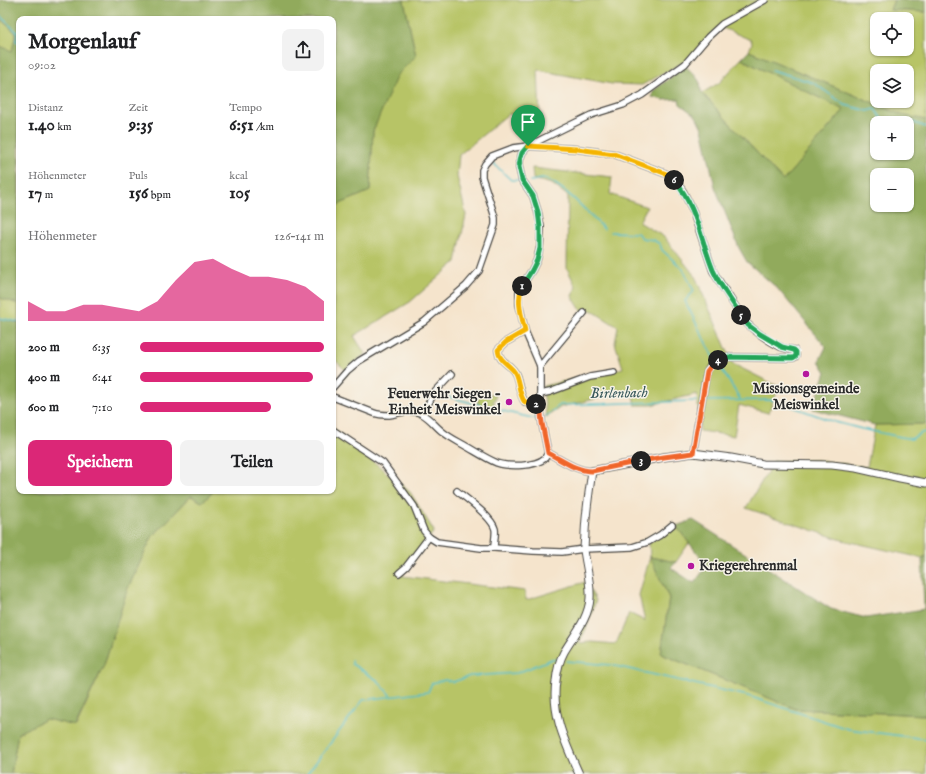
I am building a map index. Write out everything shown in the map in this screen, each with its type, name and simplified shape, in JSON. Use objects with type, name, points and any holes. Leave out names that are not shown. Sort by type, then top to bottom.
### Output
[{"type":"street","points":[[336,398],[374,414],[388,415],[410,411],[423,414],[444,433],[497,463],[505,465],[529,464],[545,458],[548,453],[540,404],[540,366],[525,331],[519,304],[519,292],[537,260],[540,248],[538,212],[533,196],[522,180],[519,167],[522,153],[528,146],[591,115],[623,105],[642,95],[685,64],[708,37],[722,24],[765,0]]},
{"type":"street","points":[[336,384],[347,371],[359,361],[424,322],[454,297],[474,277],[480,267],[495,225],[495,218],[482,177],[484,164],[492,156],[513,148],[528,146],[577,149],[614,154],[672,176],[683,191],[692,209],[719,282],[744,320],[760,334],[782,347],[794,350],[796,352],[796,356],[793,358],[723,357],[711,366],[707,371],[693,453]]},
{"type":"street","points":[[540,366],[584,313]]},
{"type":"street","points":[[525,331],[506,342],[498,350],[498,354],[516,374],[522,397],[525,402],[540,404]]},
{"type":"street","points":[[540,394],[550,392],[590,377],[614,373]]},
{"type":"street","points":[[423,414],[434,393],[452,374]]},
{"type":"street","points":[[336,432],[384,463],[414,506],[424,531],[429,537],[437,542],[481,548],[562,552],[584,549],[632,547],[648,542],[660,535],[672,525]]},
{"type":"street","points":[[548,453],[587,471],[693,453],[763,464],[832,465],[856,468],[926,483]]},
{"type":"street","points":[[579,774],[566,744],[557,717],[555,690],[559,663],[578,631],[588,608],[590,598],[584,549],[586,517],[592,471]]},
{"type":"street","points":[[457,491],[473,503],[492,524],[495,529],[494,548]]},
{"type":"street","points":[[399,573],[406,567],[429,537]]},
{"type":"green space","points":[[0,0],[405,0],[416,56],[397,75],[373,131],[370,191],[336,206],[336,16],[16,16],[16,33],[0,19]]},
{"type":"green space","points":[[404,0],[894,0],[890,10],[926,12],[926,120],[914,118],[914,116],[902,115],[885,108],[914,108],[914,64],[870,64],[870,102],[749,51],[752,43],[751,40],[723,28],[718,30],[695,56],[642,85],[612,84],[538,70],[540,118],[508,114],[459,155],[457,176],[466,215],[456,262],[410,302],[354,336],[365,354],[345,370],[336,361],[336,206],[370,191],[373,131],[397,74],[416,56]]},
{"type":"green space","points":[[894,0],[926,0],[926,12],[890,10]]},
{"type":"green space","points":[[0,19],[16,32],[12,52],[0,46]]},
{"type":"green space","points":[[16,33],[16,303],[0,298],[0,46],[12,51]]},
{"type":"green space","points":[[749,51],[870,102],[870,108],[885,108],[907,116],[870,116],[870,160],[914,160],[914,118],[926,120],[926,424],[875,425],[813,409],[826,372],[819,361],[826,347],[777,288],[747,262],[739,248],[715,187],[702,128],[696,116],[680,104],[679,99],[663,100],[652,97],[653,91],[685,66],[699,81],[702,93],[783,181],[844,110],[741,59]]},
{"type":"green space","points":[[741,59],[844,110],[783,181],[702,93],[719,83]]},
{"type":"green space","points":[[532,168],[612,177],[610,194],[647,207],[639,222],[664,237],[695,276],[733,364],[779,387],[768,413],[739,405],[734,436],[700,431],[697,394],[651,405],[635,405],[632,390],[561,407],[546,417],[543,386],[623,368],[615,343],[618,327],[591,310],[582,312],[572,296],[576,287],[567,268],[568,196],[552,184],[533,179]]},
{"type":"green space","points":[[0,298],[16,303],[16,322],[0,318]]},
{"type":"green space","points":[[0,318],[16,322],[16,494],[211,494],[202,502],[191,496],[152,537],[127,590],[104,665],[75,726],[46,719],[18,733],[11,774],[0,774]]},
{"type":"green space","points":[[496,394],[493,402],[495,403],[495,408],[478,404],[477,395]]},
{"type":"green space","points":[[926,424],[926,556],[922,558],[842,540],[746,508],[774,461],[817,460],[867,467],[875,425]]},
{"type":"green space","points":[[336,430],[410,492],[434,531],[402,576],[525,591],[526,600],[585,582],[596,600],[586,629],[579,643],[592,642],[616,644],[629,613],[645,621],[639,595],[650,557],[669,598],[661,654],[796,709],[926,715],[926,774],[11,774],[18,733],[46,718],[76,726],[104,665],[127,590],[152,537],[191,496],[202,502],[211,494],[336,494]]},
{"type":"green space","points":[[693,520],[831,609],[866,618],[924,609],[922,558],[926,556],[926,715],[796,709],[661,654],[669,598],[650,557],[676,562],[671,568],[694,583],[707,566],[676,526]]},
{"type":"green space","points":[[676,526],[689,543],[676,562],[650,557],[649,543]]},
{"type":"waterway","points":[[0,16],[16,31]]},
{"type":"waterway","points":[[772,70],[814,83],[845,105],[868,111],[875,109],[880,116]]},
{"type":"waterway","points":[[914,123],[926,127]]},
{"type":"waterway","points":[[491,161],[511,180],[519,180]]},
{"type":"waterway","points":[[530,181],[543,179],[558,186],[575,200],[604,229]]},
{"type":"waterway","points":[[611,232],[637,233],[642,238],[653,240],[660,244],[662,250],[683,269],[694,291],[685,301],[714,359]]},
{"type":"waterway","points":[[0,318],[16,321]]},
{"type":"waterway","points":[[719,365],[740,399]]},
{"type":"waterway","name":"Birlenbach","points":[[441,395],[537,419]]},
{"type":"waterway","name":"Birlenbach","points":[[704,401],[774,400],[835,422],[862,429],[911,439],[921,433],[926,432]]},
{"type":"waterway","name":"Birlenbach","points":[[546,416],[560,405],[696,401]]},
{"type":"waterway","points":[[307,774],[363,700],[428,692],[432,683],[445,680],[453,682],[470,676],[517,673],[552,659],[556,660]]},
{"type":"waterway","points":[[352,660],[352,664],[377,680],[391,696]]},
{"type":"waterway","points":[[566,661],[611,665],[748,696],[848,729],[926,739]]},
{"type":"place","name":"Missionsgemeinde Meiswinkel","points":[[806,374]]},
{"type":"place","name":"Feuerwehr Siegen - Einheit Meiswinkel","points":[[509,402]]},
{"type":"place","name":"Kriegerehrenmal","points":[[691,566]]},
{"type":"route","points":[[528,146],[577,149],[614,154],[672,176],[683,191],[692,209],[719,282],[744,320],[760,334],[782,347],[794,350],[796,352],[795,358],[723,357],[711,366],[707,371],[693,453],[587,471],[548,453],[540,404],[525,402],[522,397],[516,374],[499,357],[498,354],[498,350],[501,346],[511,338],[525,331],[519,304],[519,292],[537,260],[540,248],[538,212],[533,196],[522,180],[519,167],[522,153],[528,146]]}]
